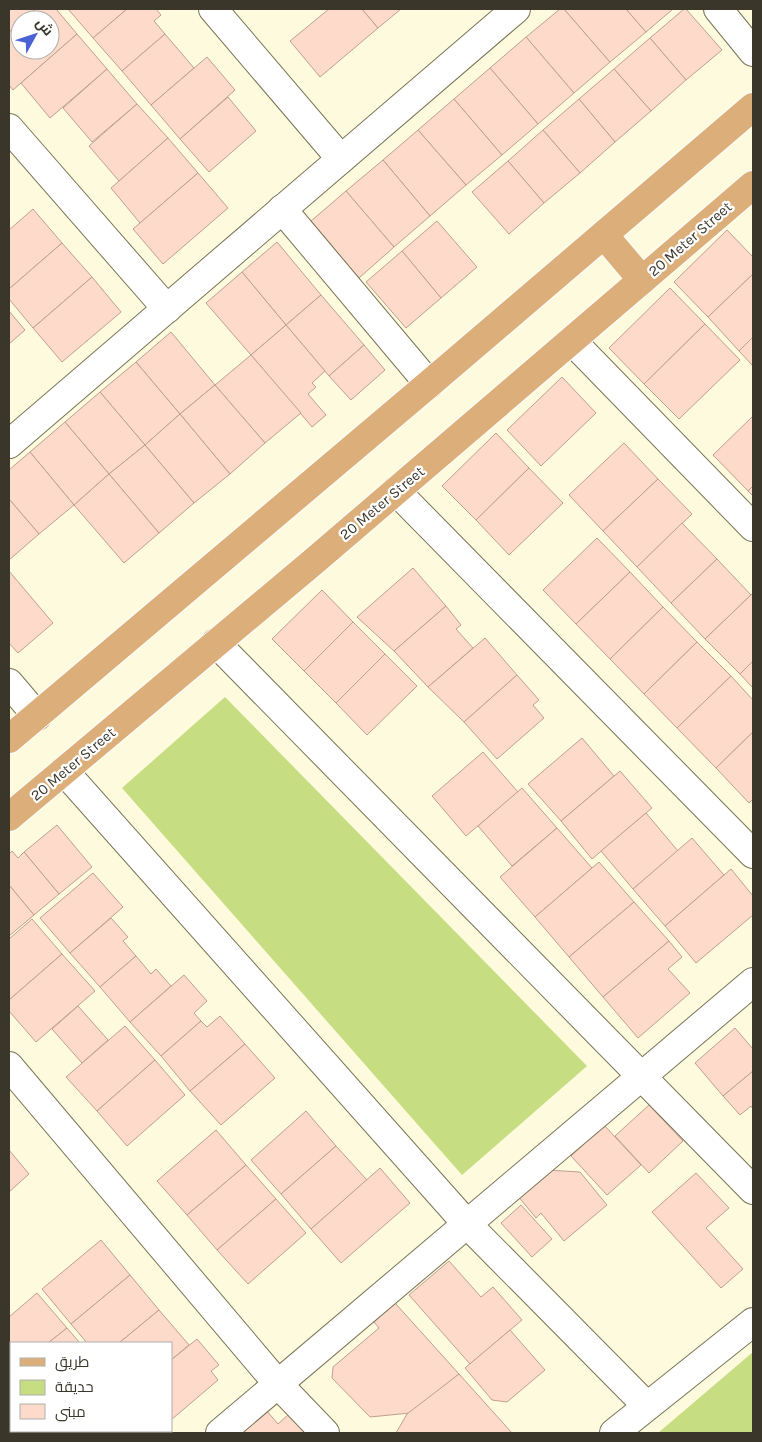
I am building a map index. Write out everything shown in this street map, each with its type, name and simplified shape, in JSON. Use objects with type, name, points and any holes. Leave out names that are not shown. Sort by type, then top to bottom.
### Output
[{"type":"main road","points":[[9,739],[753,108]]},
{"type":"main road","name":"20 Meter Street","points":[[9,817],[396,491],[642,280],[751,191]]},
{"type":"main road","points":[[604,235],[642,280]]},
{"type":"street","points":[[212,9],[341,159]]},
{"type":"street","points":[[718,9],[753,52]]},
{"type":"street","points":[[9,444],[341,159],[511,10]]},
{"type":"street","points":[[9,128],[166,308]]},
{"type":"street","points":[[282,209],[429,384]]},
{"type":"street","points":[[572,341],[753,527]]},
{"type":"street","points":[[396,491],[753,854]]},
{"type":"street","points":[[216,643],[753,1190]]},
{"type":"street","points":[[9,683],[37,716]]},
{"type":"street","points":[[64,771],[467,1224],[647,1406]]},
{"type":"street","points":[[220,1433],[753,982]]},
{"type":"street","points":[[9,1066],[278,1384],[325,1433]]},
{"type":"street","points":[[614,1433],[753,1322]]},
{"type":"green space","points":[[225,697],[587,1066],[462,1175],[122,788]]},
{"type":"green space","points":[[753,1352],[753,1433],[658,1433]]},
{"type":"building","points":[[9,9],[36,9],[10,10],[9,32]]},
{"type":"building","points":[[56,9],[57,10],[35,10]]},
{"type":"building","points":[[68,9],[127,9],[93,38]]},
{"type":"building","points":[[127,9],[156,9],[161,15],[154,21],[165,34],[122,71],[93,38]]},
{"type":"building","points":[[329,9],[362,9],[378,28],[320,77],[290,41]]},
{"type":"building","points":[[362,9],[401,9],[378,28]]},
{"type":"building","points":[[560,9],[564,9],[610,62],[574,93],[526,37]]},
{"type":"building","points":[[564,9],[626,9],[646,32],[610,62]]},
{"type":"building","points":[[626,9],[673,9],[646,32]]},
{"type":"building","points":[[684,9],[722,50],[686,80],[650,38]]},
{"type":"building","points":[[60,14],[77,34],[60,49]]},
{"type":"building","points":[[9,32],[10,60],[47,60],[13,90],[9,85]]},
{"type":"building","points":[[77,34],[107,69],[50,118],[21,83],[47,60],[60,60],[60,49]]},
{"type":"building","points":[[165,34],[194,68],[151,105],[122,71]]},
{"type":"building","points":[[526,37],[574,93],[538,124],[490,68]]},
{"type":"building","points":[[650,38],[686,80],[651,111],[614,69]]},
{"type":"building","points":[[207,57],[235,90],[180,139],[151,105]]},
{"type":"building","points":[[490,68],[538,124],[502,155],[454,99]]},
{"type":"building","points":[[107,69],[137,104],[92,142],[63,108]]},
{"type":"building","points":[[614,69],[651,111],[615,142],[579,99]]},
{"type":"building","points":[[228,97],[256,131],[209,172],[180,139]]},
{"type":"building","points":[[454,99],[502,155],[466,185],[418,130]]},
{"type":"building","points":[[579,99],[615,142],[580,173],[543,130]]},
{"type":"building","points":[[137,104],[168,138],[119,181],[89,146]]},
{"type":"building","points":[[418,130],[466,185],[430,216],[383,160]]},
{"type":"building","points":[[543,130],[580,173],[544,203],[508,161]]},
{"type":"building","points":[[168,138],[198,173],[140,223],[111,188]]},
{"type":"building","points":[[383,160],[430,216],[394,247],[346,191]]},
{"type":"building","points":[[508,161],[544,203],[509,234],[472,192]]},
{"type":"building","points":[[198,173],[228,208],[163,264],[133,229]]},
{"type":"building","points":[[346,191],[394,247],[359,278],[311,221]]},
{"type":"building","points":[[33,209],[62,243],[9,289],[9,230]]},
{"type":"building","points":[[437,221],[477,267],[441,298],[402,251]]},
{"type":"building","points":[[727,230],[753,257],[753,274],[708,317],[674,282]]},
{"type":"building","points":[[277,242],[321,295],[286,325],[242,272]]},
{"type":"building","points":[[62,243],[92,277],[33,328],[9,299],[9,289]]},
{"type":"building","points":[[402,251],[441,298],[406,328],[366,282]]},
{"type":"building","points":[[242,272],[286,325],[251,355],[206,303]]},
{"type":"building","points":[[753,274],[753,337],[739,351],[708,317]]},
{"type":"building","points":[[92,277],[121,312],[62,362],[33,328]]},
{"type":"building","points":[[670,288],[705,324],[644,384],[609,348]]},
{"type":"building","points":[[321,295],[364,345],[329,376],[286,325]]},
{"type":"building","points":[[9,311],[25,330],[9,344]]},
{"type":"building","points":[[705,324],[740,360],[679,419],[644,384]]},
{"type":"building","points":[[286,325],[325,371],[312,383],[316,387],[308,394],[326,415],[312,427],[251,355]]},
{"type":"building","points":[[171,332],[215,385],[180,414],[136,362]]},
{"type":"building","points":[[753,337],[753,366],[739,351]]},
{"type":"building","points":[[364,345],[385,370],[351,400],[329,376]]},
{"type":"building","points":[[251,355],[301,413],[265,443],[215,385]]},
{"type":"building","points":[[136,362],[180,414],[145,445],[100,392]]},
{"type":"building","points":[[562,377],[596,413],[541,466],[507,430]]},
{"type":"building","points":[[215,385],[265,443],[230,474],[180,414]]},
{"type":"building","points":[[100,392],[145,445],[109,474],[65,422]]},
{"type":"building","points":[[180,414],[230,474],[194,503],[145,445]]},
{"type":"building","points":[[753,416],[753,486],[748,491],[713,455]]},
{"type":"building","points":[[65,422],[109,474],[74,505],[30,452]]},
{"type":"building","points":[[496,433],[529,468],[476,520],[442,486]]},
{"type":"building","points":[[624,443],[658,479],[603,531],[569,495]]},
{"type":"building","points":[[145,445],[194,503],[159,533],[109,474]]},
{"type":"building","points":[[30,452],[74,505],[39,534],[9,499],[9,470]]},
{"type":"building","points":[[529,468],[563,503],[509,555],[476,520]]},
{"type":"building","points":[[109,474],[159,533],[124,563],[74,505]]},
{"type":"building","points":[[658,479],[692,514],[637,567],[603,531]]},
{"type":"building","points":[[753,486],[753,496],[748,491]]},
{"type":"building","points":[[9,499],[39,534],[9,560]]},
{"type":"building","points":[[682,523],[717,559],[671,603],[637,567]]},
{"type":"building","points":[[597,538],[630,572],[576,624],[543,590]]},
{"type":"building","points":[[717,559],[751,595],[705,639],[671,603]]},
{"type":"building","points":[[413,568],[446,606],[394,651],[357,617]]},
{"type":"building","points":[[9,571],[53,623],[18,653],[9,643]]},
{"type":"building","points":[[630,572],[663,607],[610,659],[576,624]]},
{"type":"building","points":[[322,590],[353,622],[304,671],[272,639]]},
{"type":"building","points":[[753,593],[753,661],[740,674],[705,639]]},
{"type":"building","points":[[446,606],[461,625],[456,629],[473,648],[428,687],[394,651]]},
{"type":"building","points":[[663,607],[697,642],[644,694],[610,659]]},
{"type":"building","points":[[353,622],[385,654],[336,703],[304,671]]},
{"type":"building","points":[[485,638],[517,675],[464,722],[428,687]]},
{"type":"building","points":[[697,642],[731,676],[677,728],[644,694]]},
{"type":"building","points":[[385,654],[417,686],[367,735],[336,703]]},
{"type":"building","points":[[753,661],[753,688],[740,674]]},
{"type":"building","points":[[517,675],[539,700],[533,705],[544,718],[497,759],[464,722]]},
{"type":"building","points":[[731,676],[753,700],[753,732],[716,768],[677,728]]},
{"type":"building","points":[[753,732],[753,799],[749,803],[716,768]]},
{"type":"building","points":[[582,738],[614,776],[561,821],[528,784]]},
{"type":"building","points":[[483,752],[518,792],[466,836],[432,796]]},
{"type":"building","points":[[620,771],[652,808],[592,859],[561,821]]},
{"type":"building","points":[[522,788],[557,828],[512,866],[478,826]]},
{"type":"building","points":[[646,813],[678,851],[633,889],[601,851]]},
{"type":"building","points":[[57,825],[92,867],[59,894],[24,852]]},
{"type":"building","points":[[557,828],[592,868],[535,917],[500,877]]},
{"type":"building","points":[[692,838],[724,875],[665,926],[633,889]]},
{"type":"building","points":[[12,851],[18,858],[24,852],[59,894],[34,915],[9,885],[9,854]]},
{"type":"building","points":[[599,862],[634,902],[569,957],[535,917]]},
{"type":"building","points":[[731,869],[753,896],[753,915],[696,963],[665,926]]},
{"type":"building","points":[[93,873],[123,907],[70,953],[40,918]]},
{"type":"building","points":[[9,885],[34,915],[9,936]]},
{"type":"building","points":[[634,902],[669,941],[603,997],[569,957]]},
{"type":"building","points":[[111,918],[128,937],[123,941],[136,956],[100,987],[70,953]]},
{"type":"building","points":[[32,919],[62,954],[9,1000],[9,939]]},
{"type":"building","points":[[669,941],[682,957],[668,969],[690,993],[638,1038],[603,997]]},
{"type":"building","points":[[62,954],[95,991],[36,1042],[9,1011],[9,1000]]},
{"type":"building","points":[[136,956],[151,974],[156,969],[171,986],[130,1022],[100,987]]},
{"type":"building","points":[[184,975],[207,1001],[194,1013],[201,1021],[161,1056],[130,1022]]},
{"type":"building","points":[[78,1006],[108,1040],[82,1063],[52,1029]]},
{"type":"building","points":[[220,1016],[245,1044],[190,1091],[161,1056],[201,1021],[207,1027]]},
{"type":"building","points":[[125,1026],[155,1060],[97,1111],[66,1077]]},
{"type":"building","points":[[735,1028],[753,1049],[753,1071],[723,1096],[695,1063]]},
{"type":"building","points":[[245,1044],[275,1078],[221,1125],[190,1091]]},
{"type":"building","points":[[155,1060],[185,1095],[127,1146],[97,1111]]},
{"type":"building","points":[[753,1071],[753,1109],[751,1106],[740,1115],[723,1096]]},
{"type":"building","points":[[649,1105],[683,1141],[649,1173],[615,1136]]},
{"type":"building","points":[[306,1111],[336,1146],[281,1194],[251,1160]]},
{"type":"building","points":[[604,1125],[641,1165],[607,1195],[571,1156]]},
{"type":"building","points":[[216,1130],[246,1165],[187,1215],[157,1181]]},
{"type":"building","points":[[336,1146],[367,1180],[311,1229],[281,1194]]},
{"type":"building","points":[[9,1150],[29,1174],[9,1192]]},
{"type":"building","points":[[246,1165],[276,1199],[217,1250],[187,1215]]},
{"type":"building","points":[[380,1168],[410,1203],[341,1263],[311,1229]]},
{"type":"building","points":[[547,1170],[580,1172],[607,1205],[564,1241],[541,1213],[536,1218],[517,1195]]},
{"type":"building","points":[[696,1173],[729,1208],[706,1228],[743,1269],[721,1288],[652,1212]]},
{"type":"building","points":[[276,1199],[306,1233],[248,1284],[217,1250]]},
{"type":"building","points":[[521,1205],[552,1239],[532,1257],[501,1223]]},
{"type":"building","points":[[101,1240],[130,1275],[71,1324],[42,1289]]},
{"type":"building","points":[[449,1261],[481,1297],[493,1287],[522,1320],[470,1364],[409,1295]]},
{"type":"building","points":[[130,1275],[159,1310],[120,1342],[86,1342],[71,1324]]},
{"type":"building","points":[[37,1293],[67,1328],[49,1342],[10,1342],[9,1376],[9,1317]]},
{"type":"building","points":[[395,1303],[459,1374],[410,1413],[370,1417],[332,1378],[333,1367],[379,1328],[374,1322]]},
{"type":"building","points":[[159,1310],[189,1345],[172,1359],[172,1342],[120,1342]]},
{"type":"building","points":[[67,1328],[79,1342],[49,1342]]},
{"type":"building","points":[[510,1330],[545,1370],[507,1402],[492,1400],[465,1368]]},
{"type":"building","points":[[197,1339],[219,1365],[211,1371],[218,1380],[172,1419],[172,1359]]},
{"type":"building","points":[[459,1374],[512,1433],[396,1433],[407,1414]]},
{"type":"building","points":[[266,1410],[278,1424],[289,1414],[306,1433],[239,1433]]},
{"type":"building","points":[[54,1432],[86,1432],[84,1433]]},
{"type":"building","points":[[154,1432],[155,1433],[84,1433]]}]
